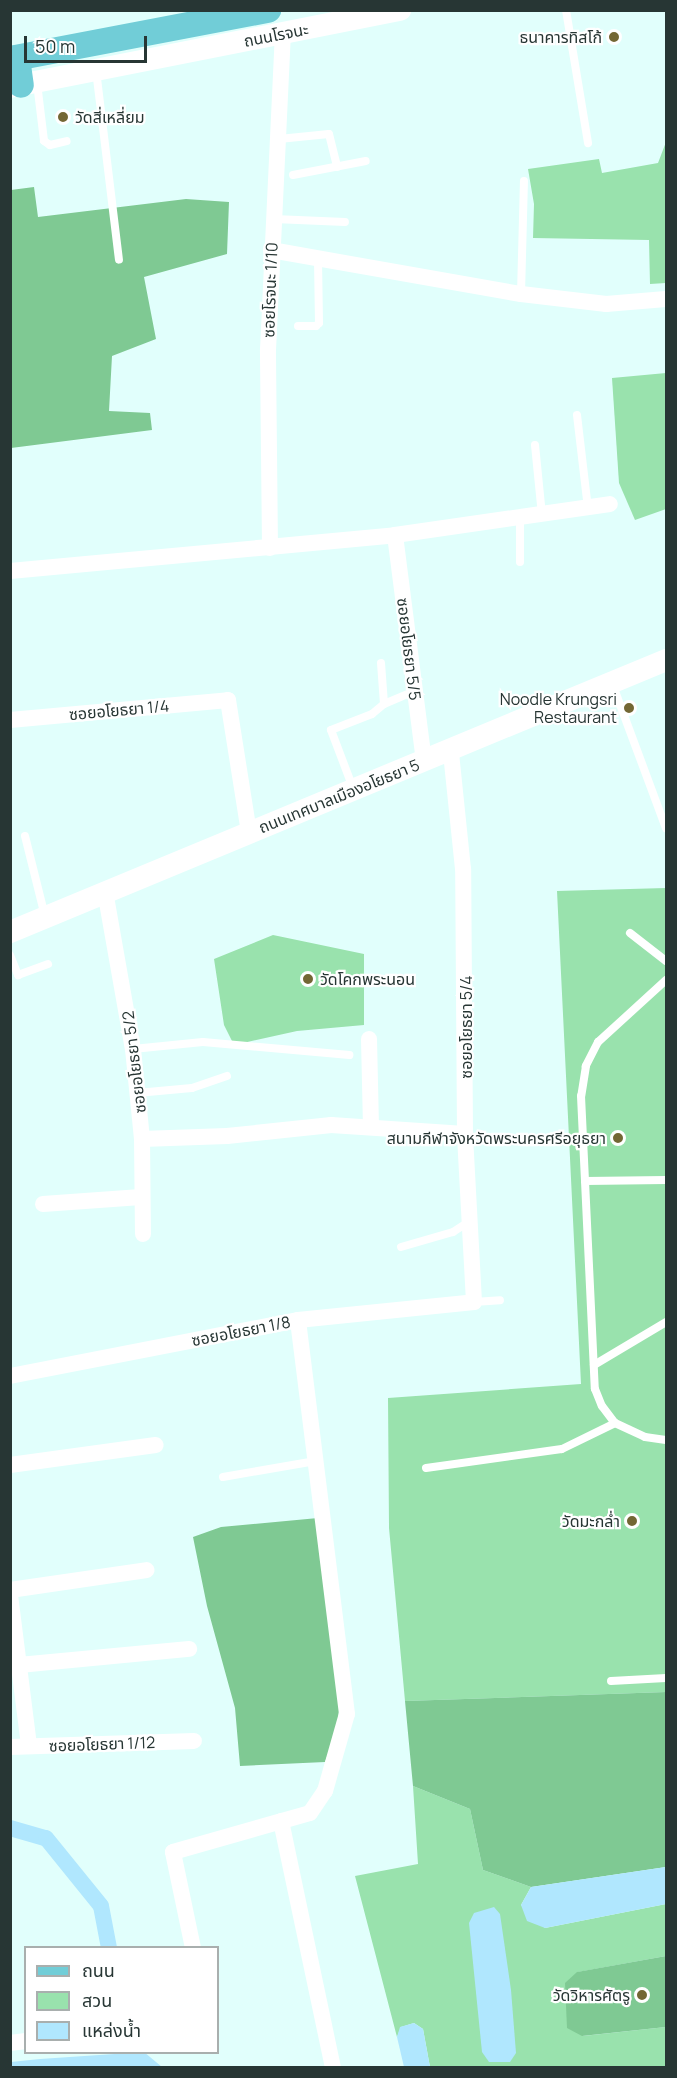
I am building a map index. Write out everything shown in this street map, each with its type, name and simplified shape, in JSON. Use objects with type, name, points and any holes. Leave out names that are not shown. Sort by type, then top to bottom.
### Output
[{"type":"main road","name":"ถนนโรจนะ","points":[[14,58],[268,10]]},
{"type":"main road","points":[[14,58],[23,85]]},
{"type":"street","name":"ถนนโรจนะ","points":[[23,85],[400,10]]},
{"type":"street","name":"ซอยโรจนะ 1/10","points":[[270,548],[271,250],[279,139],[283,33]]},
{"type":"street","points":[[271,250],[521,294],[606,304],[666,299]]},
{"type":"street","points":[[10,571],[395,535],[609,504]]},
{"type":"street","name":"ซอยอโยธยา 5/5","points":[[395,535],[424,762]]},
{"type":"street","name":"ถนนเทศบาลเมืองอโยธยา 5","points":[[10,932],[249,832],[451,752],[666,660]]},
{"type":"street","name":"ซอยอโยธยา 1/4","points":[[10,720],[228,700],[249,832]]},
{"type":"street","name":"ซอยอโยธยา 5/4","points":[[451,752],[463,869],[465,1134],[474,1302]]},
{"type":"street","name":"ซอยอโยธยา 5/2","points":[[105,891],[133,1049],[142,1139],[143,1234]]},
{"type":"street","points":[[369,1039],[371,1126]]},
{"type":"street","points":[[142,1139],[227,1136],[331,1125],[465,1134]]},
{"type":"street","points":[[43,1204],[141,1197]]},
{"type":"street","name":"ซอยอโยธยา 1/8","points":[[10,1376],[298,1320],[474,1302]]},
{"type":"street","points":[[193,1946],[173,1852],[310,1813],[318,1805],[348,1714],[298,1320]]},
{"type":"street","points":[[10,1466],[156,1445]]},
{"type":"street","points":[[10,1590],[147,1570]]},
{"type":"street","points":[[10,1595],[29,1746]]},
{"type":"street","points":[[19,1665],[189,1649]]},
{"type":"street","name":"ซอยอโยธยา 1/12","points":[[10,1747],[194,1741]]},
{"type":"street","points":[[281,1821],[333,2067]]},
{"type":"lane","points":[[566,10],[588,142]]},
{"type":"lane","points":[[96,70],[113,183],[119,260]]},
{"type":"lane","points":[[23,85],[44,141],[50,145],[68,141]]},
{"type":"lane","points":[[279,139],[329,134],[337,167]]},
{"type":"lane","points":[[293,175],[366,161]]},
{"type":"lane","points":[[521,294],[524,181]]},
{"type":"lane","points":[[274,219],[345,222]]},
{"type":"lane","points":[[298,326],[316,327],[319,323],[318,257]]},
{"type":"lane","points":[[577,415],[588,508]]},
{"type":"lane","points":[[535,445],[542,515]]},
{"type":"lane","points":[[520,518],[520,562]]},
{"type":"lane","points":[[381,663],[384,704]]},
{"type":"lane","points":[[612,683],[666,828]]},
{"type":"lane","points":[[354,792],[331,730],[372,714],[384,704],[414,691]]},
{"type":"lane","points":[[24,836],[45,917]]},
{"type":"lane","points":[[630,933],[666,961]]},
{"type":"lane","points":[[10,955],[18,975],[48,964]]},
{"type":"lane","points":[[666,980],[611,1027],[586,1066],[581,1096],[595,1389],[602,1406],[615,1423],[645,1437],[666,1440]]},
{"type":"lane","points":[[133,1049],[203,1042],[349,1055]]},
{"type":"lane","points":[[137,1093],[192,1088],[227,1076]]},
{"type":"lane","points":[[585,1181],[666,1179]]},
{"type":"lane","points":[[401,1247],[453,1232],[470,1221]]},
{"type":"lane","points":[[474,1302],[500,1300]]},
{"type":"lane","points":[[594,1365],[666,1322]]},
{"type":"lane","points":[[426,1468],[562,1449],[615,1423]]},
{"type":"lane","points":[[223,1477],[317,1461]]},
{"type":"lane","points":[[611,1682],[666,1678]]},
{"type":"green space","points":[[666,142],[666,283],[650,284],[649,240],[533,238],[534,204],[528,169],[599,159],[602,173],[658,163]]},
{"type":"green space","points":[[10,187],[11,190],[34,187],[38,217],[186,199],[229,202],[227,254],[144,277],[156,339],[112,356],[109,411],[150,413],[152,430],[11,448]]},
{"type":"green space","points":[[666,373],[666,509],[635,520],[619,483],[612,378]]},
{"type":"green space","name":"สนามกีฬาจังหวัดพระนครศรีอยุธยา","points":[[666,888],[666,1692],[405,1701],[389,1528],[388,1398],[581,1384],[557,891]]},
{"type":"green space","points":[[273,935],[364,954],[364,1025],[297,1031],[234,1045],[224,1025],[214,959]]},
{"type":"green space","points":[[318,1518],[340,1704],[336,1733],[325,1762],[240,1766],[235,1708],[207,1606],[193,1537],[221,1527]]},
{"type":"green space","points":[[666,1692],[666,1867],[531,1887],[483,1870],[470,1809],[413,1786],[405,1701]]},
{"type":"green space","points":[[413,1786],[470,1809],[483,1870],[531,1887],[521,1905],[545,1928],[666,1904],[666,1956],[578,1972],[583,2036],[666,2027],[666,2067],[430,2067],[423,2029],[414,2023],[401,2027],[397,2037],[355,1876],[418,1864]]},
{"type":"green space","points":[[666,1956],[666,2027],[582,2036],[567,2028],[565,1983],[577,1972]]},
{"type":"water","points":[[666,1867],[666,1904],[545,1928],[527,1921],[521,1905],[531,1887]]},
{"type":"water","points":[[494,1907],[500,1914],[511,1990],[516,2053],[510,2062],[489,2062],[482,2052],[469,1923],[474,1913]]},
{"type":"water","points":[[414,2023],[423,2029],[430,2067],[404,2067],[397,2037],[400,2027]]},
{"type":"water","points":[[146,2054],[162,2067],[11,2067],[11,2062]]},
{"type":"waterway","points":[[10,1828],[46,1838],[101,1906],[109,1946]]},
{"type":"place","name":"ธนาคารทิสโก้","points":[[614,37]]},
{"type":"place","name":"วัดสี่เหลี่ยม","points":[[63,117]]},
{"type":"place","name":"Noodle Krungsri Restaurant","points":[[629,708]]},
{"type":"place","name":"วัดโคกพระนอน","points":[[308,979]]},
{"type":"place","name":"สนามกีฬาจังหวัดพระนครศรีอยุธยา","points":[[618,1138]]},
{"type":"place","name":"วัดมะกล่ำ","points":[[632,1521]]},
{"type":"place","name":"วัดวิหารศัตรู","points":[[642,1995]]}]
